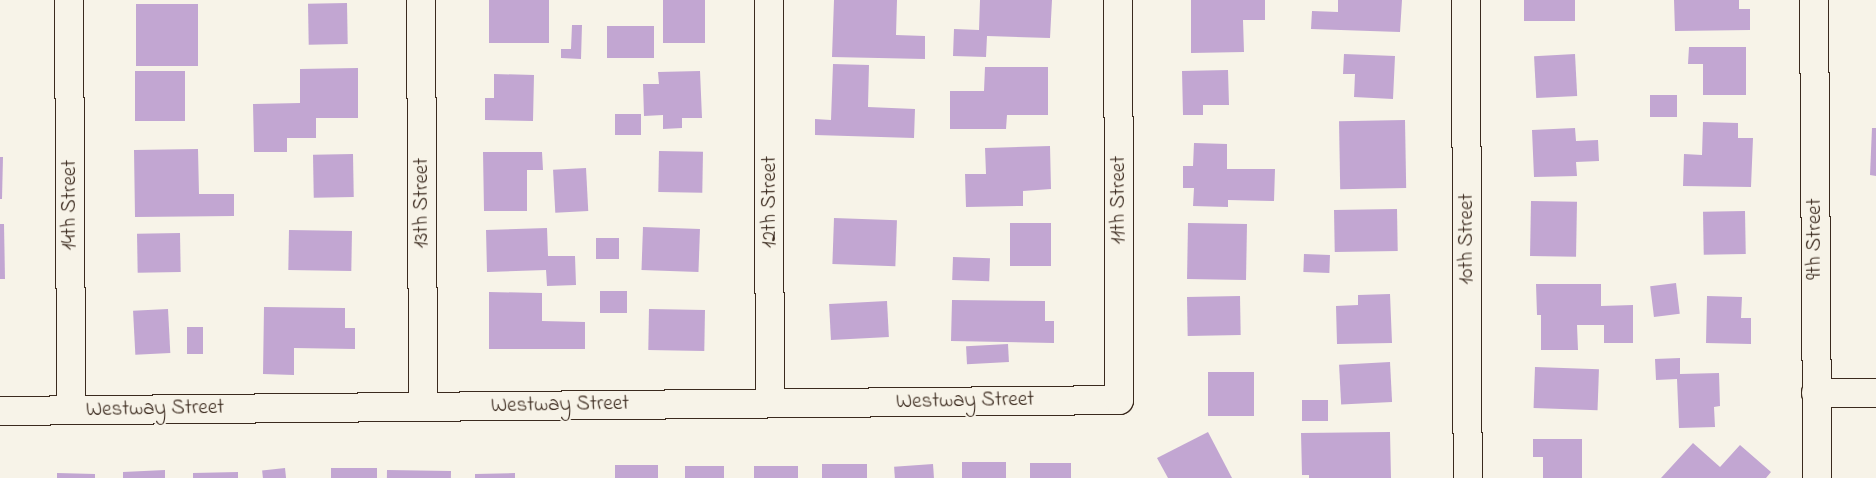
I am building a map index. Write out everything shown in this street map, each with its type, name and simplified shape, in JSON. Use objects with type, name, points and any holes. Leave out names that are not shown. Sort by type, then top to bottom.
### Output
[{"type":"street","name":"14th Street","points":[[69,0],[71,410]]},
{"type":"street","name":"13th Street","points":[[421,0],[423,407]]},
{"type":"street","name":"12th Street","points":[[769,0],[770,403]]},
{"type":"street","name":"11th Street","points":[[1118,0],[1120,400]]},
{"type":"street","name":"10th Street","points":[[1466,0],[1468,478]]},
{"type":"street","name":"9th Street","points":[[1814,0],[1817,478]]},
{"type":"street","points":[[1816,393],[1876,393]]},
{"type":"street","name":"Westway Street","points":[[0,411],[1120,400]]},
{"type":"building","points":[[489,0],[549,0],[549,43],[489,43]]},
{"type":"building","points":[[663,0],[705,0],[705,43],[663,43]]},
{"type":"building","points":[[834,0],[897,0],[896,35],[925,36],[925,59],[832,57]]},
{"type":"building","points":[[980,0],[1052,0],[1050,38],[987,36],[986,57],[953,56],[954,29],[979,30]]},
{"type":"building","points":[[1191,0],[1265,0],[1265,20],[1243,20],[1244,52],[1191,53]]},
{"type":"building","points":[[1338,0],[1402,0],[1400,32],[1311,29],[1312,11],[1338,12]]},
{"type":"building","points":[[1524,0],[1575,0],[1575,21],[1524,21]]},
{"type":"building","points":[[1674,0],[1739,0],[1739,9],[1750,9],[1750,30],[1675,31]]},
{"type":"building","points":[[347,3],[348,44],[309,45],[308,4]]},
{"type":"building","points":[[136,4],[198,4],[198,66],[136,66]]},
{"type":"building","points":[[572,25],[582,25],[581,59],[561,58],[561,49],[571,49]]},
{"type":"building","points":[[607,26],[654,26],[654,58],[607,58]]},
{"type":"building","points":[[1689,47],[1746,47],[1746,95],[1703,95],[1703,64],[1688,64]]},
{"type":"building","points":[[1344,54],[1395,56],[1393,99],[1354,97],[1355,74],[1343,74]]},
{"type":"building","points":[[1575,54],[1577,96],[1536,98],[1534,56]]},
{"type":"building","points":[[833,64],[869,65],[868,107],[915,109],[914,138],[815,135],[815,119],[831,120]]},
{"type":"building","points":[[985,67],[1048,67],[1048,115],[1007,115],[1006,129],[950,129],[950,91],[984,91]]},
{"type":"building","points":[[358,68],[358,118],[316,118],[316,138],[287,138],[287,152],[254,152],[253,104],[300,103],[300,69]]},
{"type":"building","points":[[1228,70],[1229,105],[1203,105],[1203,115],[1183,115],[1182,71]]},
{"type":"building","points":[[135,71],[185,71],[185,121],[135,121]]},
{"type":"building","points":[[700,71],[702,118],[682,118],[682,128],[663,129],[663,115],[644,116],[643,84],[659,84],[658,72]]},
{"type":"building","points":[[494,74],[534,75],[533,121],[485,120],[485,98],[494,98]]},
{"type":"building","points":[[1650,95],[1677,95],[1677,117],[1650,117]]},
{"type":"building","points":[[615,114],[641,114],[641,135],[615,135]]},
{"type":"building","points":[[1405,120],[1406,188],[1340,189],[1339,121]]},
{"type":"building","points":[[1703,122],[1738,123],[1738,138],[1753,138],[1751,187],[1683,186],[1684,154],[1702,155]]},
{"type":"building","points":[[1575,128],[1576,141],[1598,140],[1599,161],[1576,162],[1577,176],[1534,177],[1532,130]]},
{"type":"building","points":[[1872,128],[1876,128],[1876,176],[1870,175]]},
{"type":"building","points":[[1194,143],[1227,144],[1227,169],[1275,169],[1274,201],[1228,200],[1228,207],[1193,206],[1194,188],[1183,188],[1183,166],[1193,166]]},
{"type":"building","points":[[1050,146],[1051,189],[1023,191],[1023,206],[966,207],[965,174],[986,174],[985,148]]},
{"type":"building","points":[[198,149],[199,194],[234,194],[234,216],[135,217],[134,150]]},
{"type":"building","points":[[659,151],[703,152],[702,193],[658,192]]},
{"type":"building","points":[[483,152],[542,152],[543,170],[527,170],[527,211],[484,211]]},
{"type":"building","points":[[353,154],[354,197],[314,198],[313,155]]},
{"type":"building","points":[[0,157],[3,157],[2,199],[0,199]]},
{"type":"building","points":[[586,168],[588,211],[555,213],[553,170]]},
{"type":"building","points":[[1531,201],[1577,202],[1576,257],[1530,256]]},
{"type":"building","points":[[1397,209],[1398,251],[1335,252],[1334,210]]},
{"type":"building","points":[[1745,211],[1746,254],[1704,255],[1703,212]]},
{"type":"building","points":[[834,218],[897,220],[895,266],[832,264]]},
{"type":"building","points":[[1010,223],[1051,223],[1051,266],[1010,266]]},
{"type":"building","points":[[1188,223],[1247,224],[1246,280],[1187,279]]},
{"type":"building","points":[[0,224],[4,224],[5,279],[0,279]]},
{"type":"building","points":[[643,227],[700,229],[698,272],[641,270]]},
{"type":"building","points":[[547,228],[548,256],[575,256],[576,285],[547,286],[546,270],[487,272],[486,230]]},
{"type":"building","points":[[289,230],[352,231],[351,271],[288,270]]},
{"type":"building","points":[[180,233],[181,272],[138,273],[137,234]]},
{"type":"building","points":[[596,238],[619,238],[619,259],[596,259]]},
{"type":"building","points":[[1304,254],[1330,255],[1329,273],[1303,272]]},
{"type":"building","points":[[953,257],[990,258],[989,281],[952,280]]},
{"type":"building","points":[[1676,283],[1680,314],[1654,317],[1650,286]]},
{"type":"building","points":[[1536,284],[1601,284],[1601,306],[1633,305],[1633,343],[1604,343],[1604,325],[1577,325],[1578,350],[1541,350],[1541,315],[1537,315]]},
{"type":"building","points":[[600,291],[627,291],[627,313],[600,313]]},
{"type":"building","points":[[489,292],[542,293],[542,321],[585,322],[585,349],[489,349]]},
{"type":"building","points":[[1390,294],[1392,343],[1337,344],[1336,306],[1358,305],[1358,295]]},
{"type":"building","points":[[1240,296],[1241,335],[1188,336],[1187,297]]},
{"type":"building","points":[[1707,296],[1742,297],[1741,318],[1751,318],[1751,344],[1706,343]]},
{"type":"building","points":[[952,300],[1045,301],[1045,321],[1054,321],[1054,343],[951,341]]},
{"type":"building","points":[[887,301],[889,337],[831,340],[829,304]]},
{"type":"building","points":[[264,307],[345,308],[345,328],[355,328],[355,349],[294,348],[294,375],[263,374]]},
{"type":"building","points":[[168,309],[170,353],[135,355],[133,311]]},
{"type":"building","points":[[649,309],[705,310],[704,351],[648,350]]},
{"type":"building","points":[[187,327],[203,327],[203,354],[187,354]]},
{"type":"building","points":[[1008,344],[1009,362],[967,364],[966,346]]},
{"type":"building","points":[[1680,358],[1680,374],[1719,373],[1720,406],[1714,407],[1715,427],[1679,428],[1677,379],[1656,380],[1655,359]]},
{"type":"building","points":[[1390,362],[1392,402],[1341,405],[1339,365]]},
{"type":"building","points":[[1535,367],[1599,369],[1598,410],[1534,408]]},
{"type":"building","points":[[1208,372],[1254,372],[1254,416],[1208,416]]},
{"type":"building","points":[[1302,400],[1328,400],[1328,421],[1302,421]]},
{"type":"building","points":[[1208,432],[1232,478],[1168,478],[1157,458]]},
{"type":"building","points":[[1390,432],[1391,478],[1309,478],[1309,475],[1302,475],[1301,433]]},
{"type":"building","points":[[1533,439],[1582,439],[1582,478],[1543,478],[1543,457],[1533,457]]},
{"type":"building","points":[[1693,443],[1720,467],[1740,445],[1771,472],[1766,478],[1661,478]]},
{"type":"building","points":[[962,462],[1006,462],[1006,478],[962,478]]},
{"type":"building","points":[[1030,463],[1071,463],[1071,478],[1030,478]]},
{"type":"building","points":[[822,464],[867,464],[867,478],[822,478]]},
{"type":"building","points":[[933,464],[934,478],[895,478],[894,467]]},
{"type":"building","points":[[615,465],[658,465],[658,478],[615,478]]},
{"type":"building","points":[[685,466],[724,466],[724,478],[685,478]]},
{"type":"building","points":[[754,466],[798,466],[798,478],[754,478]]},
{"type":"building","points":[[285,468],[286,478],[263,478],[262,470]]},
{"type":"building","points":[[331,468],[377,468],[377,478],[331,478]]},
{"type":"building","points":[[165,470],[165,478],[123,478],[123,472]]},
{"type":"building","points":[[387,470],[451,471],[451,478],[387,478]]},
{"type":"building","points":[[238,472],[238,478],[193,478],[193,473]]},
{"type":"building","points":[[57,473],[95,474],[95,478],[57,478]]},
{"type":"building","points":[[515,473],[515,478],[475,478],[475,474]]}]
